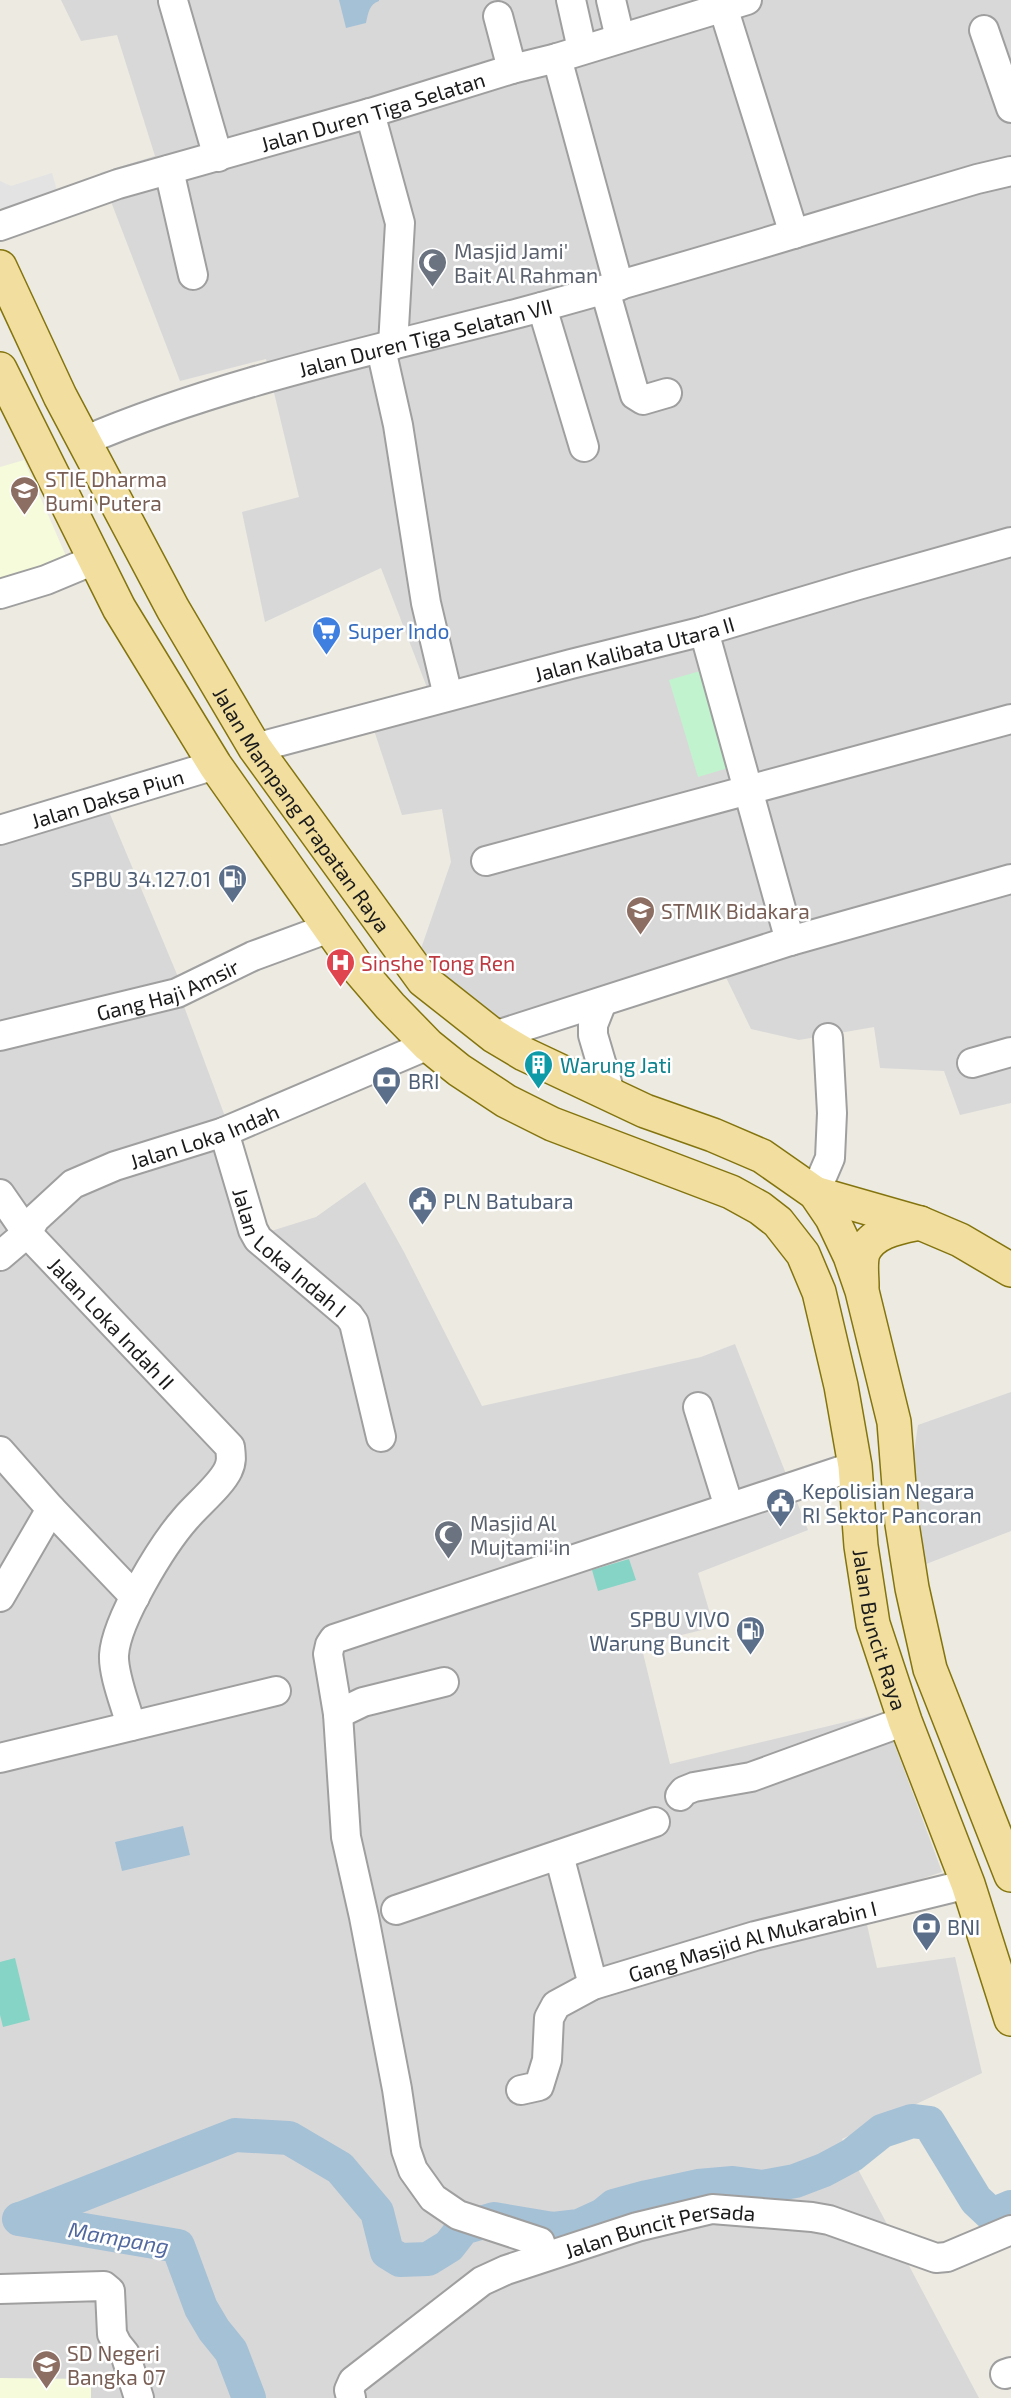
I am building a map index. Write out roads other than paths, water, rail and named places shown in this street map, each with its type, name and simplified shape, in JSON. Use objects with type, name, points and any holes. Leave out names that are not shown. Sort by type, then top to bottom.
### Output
[{"type":"main road","name":"Jalan Mampang Prapatan Raya","points":[[0,267],[60,396],[168,600],[255,748],[423,980],[494,1036],[524,1054],[611,1096],[762,1156],[815,1193]]},
{"type":"main road","name":"Jalan Mampang Prapatan Raya","points":[[0,369],[119,608],[215,765],[360,971],[390,1006],[428,1045],[459,1070],[497,1095],[552,1125],[731,1192]]},
{"type":"main road","points":[[21,412],[24,396],[33,388],[45,387],[60,396]]},
{"type":"main road","name":"Jalan Buncit Raya","points":[[731,1192],[760,1208],[778,1222],[803,1254],[819,1292],[841,1386],[855,1466],[861,1546],[873,1624],[904,1721],[968,1884],[1011,2019]]},
{"type":"main road","points":[[815,1193],[920,1222],[960,1240],[1011,1270]]},
{"type":"main road","name":"Jalan Buncit Raya","points":[[815,1193],[832,1218],[850,1256],[862,1291],[894,1422],[902,1524],[912,1588],[930,1669],[1011,1875]]},
{"type":"main road","points":[[862,1291],[863,1255],[869,1244],[887,1232],[920,1222]]},
{"type":"street","points":[[571,0],[570,54],[612,288],[635,395],[644,400],[667,393]]},
{"type":"street","points":[[611,0],[620,38]]},
{"type":"street","points":[[173,1],[218,157]]},
{"type":"street","points":[[735,4],[794,234]]},
{"type":"street","name":"Jalan Duren Tiga Selatan","points":[[0,226],[118,184],[370,113],[735,4]]},
{"type":"street","points":[[498,16],[512,69]]},
{"type":"street","points":[[984,30],[1011,108]]},
{"type":"street","points":[[370,113],[400,223],[387,347],[426,603],[448,696]]},
{"type":"street","points":[[169,170],[194,275]]},
{"type":"street","name":"Jalan Duren Tiga Selatan VII","points":[[84,441],[147,415],[235,388],[612,288],[977,179],[1011,171]]},
{"type":"street","points":[[542,307],[584,447]]},
{"type":"street","name":"Jalan Kalibata Utara II","points":[[255,748],[704,631],[1011,542]]},
{"type":"street","points":[[0,594],[46,580],[94,560]]},
{"type":"street","points":[[704,631],[790,941]]},
{"type":"street","points":[[486,861],[1011,719]]},
{"type":"street","name":"Jalan Daksa Piun","points":[[0,830],[215,765]]},
{"type":"street","points":[[494,1036],[790,941],[1011,879]]},
{"type":"street","name":"Gang Haji Amsir","points":[[0,1036],[177,993],[253,956],[329,928]]},
{"type":"street","points":[[602,1002],[593,1025],[593,1035],[611,1096]]},
{"type":"street","points":[[815,1193],[830,1158],[832,1113],[828,1038]]},
{"type":"street","name":"Jalan Loka Indah","points":[[0,1256],[27,1233],[35,1219],[73,1185],[115,1166],[224,1132],[428,1045]]},
{"type":"street","points":[[972,1063],[1011,1052]]},
{"type":"street","name":"Jalan Loka Indah I","points":[[224,1132],[253,1230],[258,1239],[349,1316],[354,1323],[381,1437]]},
{"type":"street","name":"Jalan Loka Indah II","points":[[0,1194],[27,1233],[230,1447],[232,1460],[227,1472],[184,1521],[159,1554],[135,1597]]},
{"type":"street","points":[[698,1407],[729,1507]]},
{"type":"street","points":[[0,1451],[51,1509],[135,1597],[114,1653],[114,1664],[131,1726]]},
{"type":"street","points":[[540,2242],[458,2215],[433,2198],[413,2170],[405,2150],[397,2089],[346,1837],[338,1714],[328,1654],[330,1645],[334,1639],[855,1466]]},
{"type":"street","points":[[0,1597],[51,1509]]},
{"type":"street","points":[[338,1714],[363,1702],[444,1682]]},
{"type":"street","points":[[0,1758],[276,1691]]},
{"type":"street","points":[[680,1796],[684,1791],[694,1787],[751,1777],[904,1721]]},
{"type":"street","points":[[396,1910],[655,1822]]},
{"type":"street","points":[[559,1855],[593,1985]]},
{"type":"street","name":"Gang Masjid Al Mukarabin I","points":[[521,2090],[539,2086],[547,2060],[549,2018],[556,2005],[593,1985],[755,1936],[968,1884]]},
{"type":"street","name":"Jalan Buncit Persada","points":[[351,2398],[349,2390],[353,2381],[483,2281],[506,2270],[637,2227],[712,2210],[812,2217],[839,2223],[936,2258],[947,2257],[1011,2230]]},
{"type":"street","points":[[0,2289],[104,2286],[110,2291],[112,2334],[125,2354],[139,2398]]},
{"type":"waterway","points":[[20,2219],[235,2135],[289,2138],[340,2168],[377,2212],[387,2252],[400,2260],[428,2259],[449,2246],[463,2228],[494,2219],[553,2229],[579,2226],[603,2215],[614,2206],[698,2186],[733,2183],[762,2187],[795,2181],[824,2170],[852,2155],[882,2131],[912,2121],[929,2123],[976,2200],[992,2215],[1011,2207]]},
{"type":"waterway","name":"Mampang","points":[[19,2219],[178,2246],[201,2308],[214,2330],[231,2351],[249,2398]]},
{"type":"place","name":"Masjid Jami' Bait Al Rahman","points":[[433,288]]},
{"type":"place","name":"STIE Dharma Bumi Putera","points":[[24,516]]},
{"type":"place","name":"Super Indo","points":[[327,656]]},
{"type":"place","name":"SPBU 34.127.01","points":[[232,904]]},
{"type":"place","name":"STMIK Bidakara","points":[[640,936]]},
{"type":"place","name":"Sinshe Tong Ren","points":[[340,988]]},
{"type":"place","name":"Warung Jati","points":[[539,1090]]},
{"type":"place","name":"BRI","points":[[387,1106]]},
{"type":"place","name":"PLN Batubara","points":[[422,1226]]},
{"type":"place","name":"Kepolisian Negara RI Sektor Pancoran","points":[[781,1528]]},
{"type":"place","name":"Masjid Al Mujtami'in","points":[[449,1560]]},
{"type":"place","name":"SPBU VIVO Warung Buncit","points":[[751,1656]]},
{"type":"place","name":"BNI","points":[[926,1952]]},
{"type":"place","name":"SD Negeri Bangka 07","points":[[46,2390]]}]
